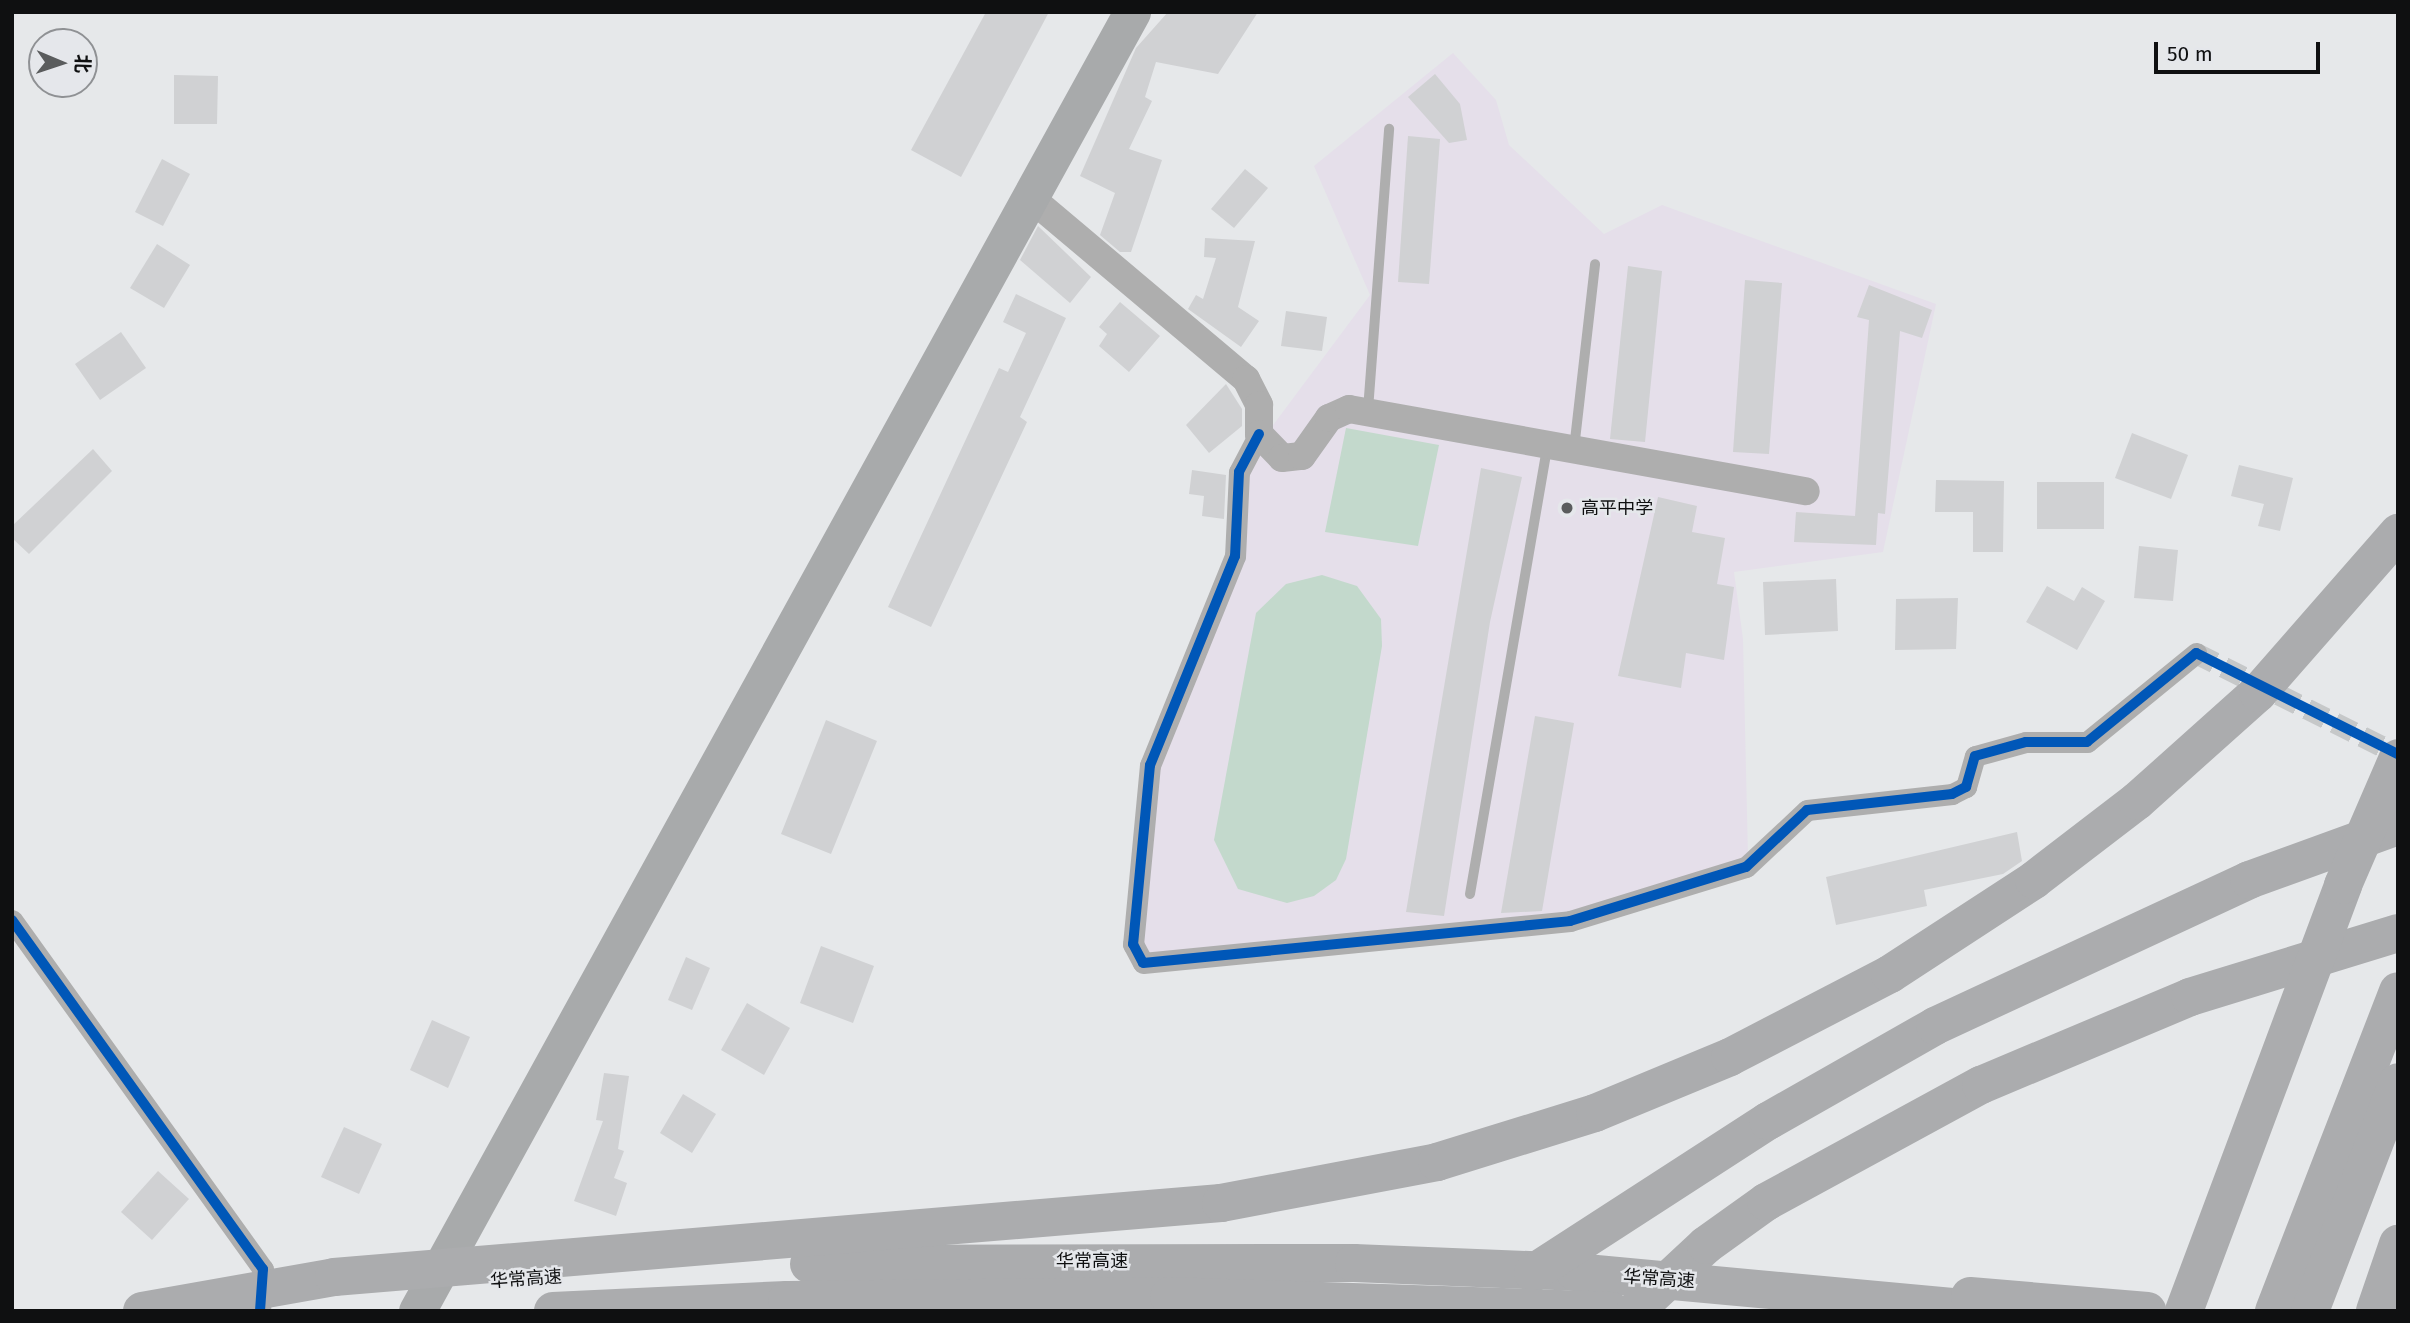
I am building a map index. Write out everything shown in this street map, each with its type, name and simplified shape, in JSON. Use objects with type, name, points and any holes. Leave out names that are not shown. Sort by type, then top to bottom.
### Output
[{"type":"highway","points":[[417,1311],[1032,200],[1132,12]]},
{"type":"highway","points":[[142,1311],[334,1277],[574,1265],[1221,1203],[1437,1162],[1595,1113],[1730,1057],[1890,974],[2034,880],[2137,801],[2258,693],[2398,533]]},
{"type":"highway","points":[[2185,1311],[2306,984],[2398,758]]},
{"type":"highway","points":[[1476,1311],[1769,1121],[1936,1026],[2249,880],[2398,826]]},
{"type":"highway","points":[[1635,1311],[1706,1245],[1841,1157],[1981,1085],[2190,997],[2398,933]]},
{"type":"highway","points":[[2158,1311],[2205,1195],[2306,984]]},
{"type":"highway","points":[[2273,1311],[2398,991]]},
{"type":"highway","points":[[2310,1311],[2398,1082]]},
{"type":"highway","points":[[2375,1311],[2398,1244]]},
{"type":"highway","name":"华常高速","points":[[186,1311],[574,1265],[983,1261],[1354,1281],[1804,1290],[1998,1311]]},
{"type":"highway","name":"华常高速","points":[[553,1311],[1354,1281],[1611,1311]]},
{"type":"highway","points":[[1804,1290],[2056,1300],[2147,1311]]},
{"type":"street","points":[[1032,200],[1246,379],[1259,405],[1259,433],[1239,472],[1235,556],[1150,765],[1133,944],[1143,963],[1570,921],[1746,867],[1807,810],[1952,793],[1966,787],[1975,756],[2026,742],[2087,742],[2196,653]]},
{"type":"street","points":[[1259,433],[1294,461],[1337,412],[1367,412],[1806,491]]},
{"type":"street","points":[[12,920],[262,1269],[260,1311]]},
{"type":"lane","points":[[1367,412],[1389,129]]},
{"type":"lane","points":[[1470,894],[1561,447],[1595,264]]},
{"type":"shaded area","name":"高平中学","points":[[1453,53],[1496,100],[1509,145],[1604,234],[1662,205],[1936,304],[1883,552],[1734,572],[1743,639],[1748,857],[1556,917],[1142,959],[1159,744],[1239,558],[1244,464],[1370,295],[1314,166]]},
{"type":"green space","points":[[1346,428],[1439,445],[1418,546],[1325,532]]},
{"type":"green space","points":[[1322,575],[1357,586],[1381,619],[1382,646],[1346,859],[1336,880],[1314,896],[1287,903],[1238,889],[1214,840],[1256,613],[1286,584]]},
{"type":"building","points":[[986,12],[1049,12],[961,177],[911,150]]},
{"type":"building","points":[[1168,12],[1258,12],[1218,74],[1156,62],[1145,97],[1152,101],[1129,149],[1162,160],[1131,252],[1120,252],[1100,235],[1115,193],[1080,176],[1136,48]]},
{"type":"building","points":[[1435,74],[1460,104],[1467,140],[1449,143],[1408,97]]},
{"type":"building","points":[[174,75],[218,76],[217,124],[174,124]]},
{"type":"building","points":[[1408,136],[1440,139],[1429,284],[1398,282]]},
{"type":"building","points":[[162,159],[190,174],[163,226],[135,212]]},
{"type":"building","points":[[1245,169],[1268,188],[1234,228],[1211,209]]},
{"type":"building","points":[[1038,226],[1091,277],[1070,303],[1020,260]]},
{"type":"building","points":[[1205,238],[1255,241],[1238,307],[1259,321],[1241,347],[1188,309],[1196,295],[1203,299],[1216,258],[1204,257]]},
{"type":"building","points":[[157,244],[190,265],[164,308],[130,288]]},
{"type":"building","points":[[1628,266],[1662,271],[1645,442],[1610,439]]},
{"type":"building","points":[[1745,280],[1782,283],[1769,454],[1733,452]]},
{"type":"building","points":[[1869,285],[1932,310],[1922,338],[1900,331],[1885,514],[1878,513],[1876,545],[1794,542],[1796,512],[1855,516],[1869,320],[1857,317]]},
{"type":"building","points":[[1016,294],[1066,318],[1020,417],[1027,422],[931,627],[888,607],[999,368],[1008,372],[1026,333],[1003,322]]},
{"type":"building","points":[[1120,302],[1160,336],[1129,372],[1099,346],[1107,334],[1099,327]]},
{"type":"building","points":[[1286,311],[1327,317],[1322,351],[1281,346]]},
{"type":"building","points":[[121,332],[146,368],[100,400],[75,364]]},
{"type":"building","points":[[1226,384],[1242,409],[1242,426],[1209,453],[1186,425]]},
{"type":"building","points":[[2132,433],[2188,455],[2171,499],[2115,478]]},
{"type":"building","points":[[93,449],[112,471],[29,554],[12,538],[12,526]]},
{"type":"building","points":[[2239,465],[2293,478],[2280,531],[2258,526],[2264,504],[2231,496]]},
{"type":"building","points":[[1481,468],[1522,477],[1490,622],[1444,916],[1406,912]]},
{"type":"building","points":[[1192,470],[1226,475],[1224,519],[1202,516],[1204,496],[1189,494]]},
{"type":"building","points":[[1936,480],[2004,481],[2003,552],[1973,552],[1973,512],[1935,512]]},
{"type":"building","points":[[2037,482],[2104,482],[2104,529],[2037,529]]},
{"type":"building","points":[[1658,497],[1697,506],[1692,532],[1725,538],[1717,584],[1734,587],[1724,660],[1686,653],[1681,688],[1618,676]]},
{"type":"building","points":[[2139,546],[2178,550],[2173,601],[2134,598]]},
{"type":"building","points":[[1836,579],[1838,631],[1765,635],[1763,582]]},
{"type":"building","points":[[2047,586],[2074,601],[2082,587],[2105,601],[2077,650],[2026,622]]},
{"type":"building","points":[[1958,598],[1956,649],[1895,650],[1896,599]]},
{"type":"building","points":[[1535,716],[1574,723],[1542,911],[1501,913]]},
{"type":"building","points":[[826,720],[877,741],[831,854],[781,834]]},
{"type":"building","points":[[2017,832],[2022,861],[2003,874],[1924,890],[1927,906],[1836,925],[1826,877]]},
{"type":"building","points":[[821,946],[874,966],[853,1023],[800,1003]]},
{"type":"building","points":[[686,957],[710,968],[692,1010],[668,1000]]},
{"type":"building","points":[[747,1003],[790,1028],[764,1075],[721,1050]]},
{"type":"building","points":[[432,1020],[470,1037],[448,1088],[410,1070]]},
{"type":"building","points":[[604,1073],[629,1076],[618,1149],[624,1151],[614,1178],[627,1183],[616,1216],[574,1201],[603,1121],[596,1120]]},
{"type":"building","points":[[683,1094],[716,1114],[692,1153],[660,1133]]},
{"type":"building","points":[[344,1127],[382,1144],[359,1194],[321,1177]]},
{"type":"building","points":[[158,1171],[189,1199],[152,1240],[121,1212]]},
{"type":"tunnel","points":[[2196,653],[2398,754]]},
{"type":"cycle path","points":[[1259,434],[1239,472],[1235,556],[1150,765],[1133,944],[1143,963],[1570,921],[1746,867],[1807,810],[1952,794],[1966,787],[1975,756],[2026,742],[2087,742],[2196,653],[2398,754]]},
{"type":"cycle path","points":[[12,920],[263,1269],[260,1311]]},
{"type":"place","name":"高平中学","points":[[1567,508]]}]
